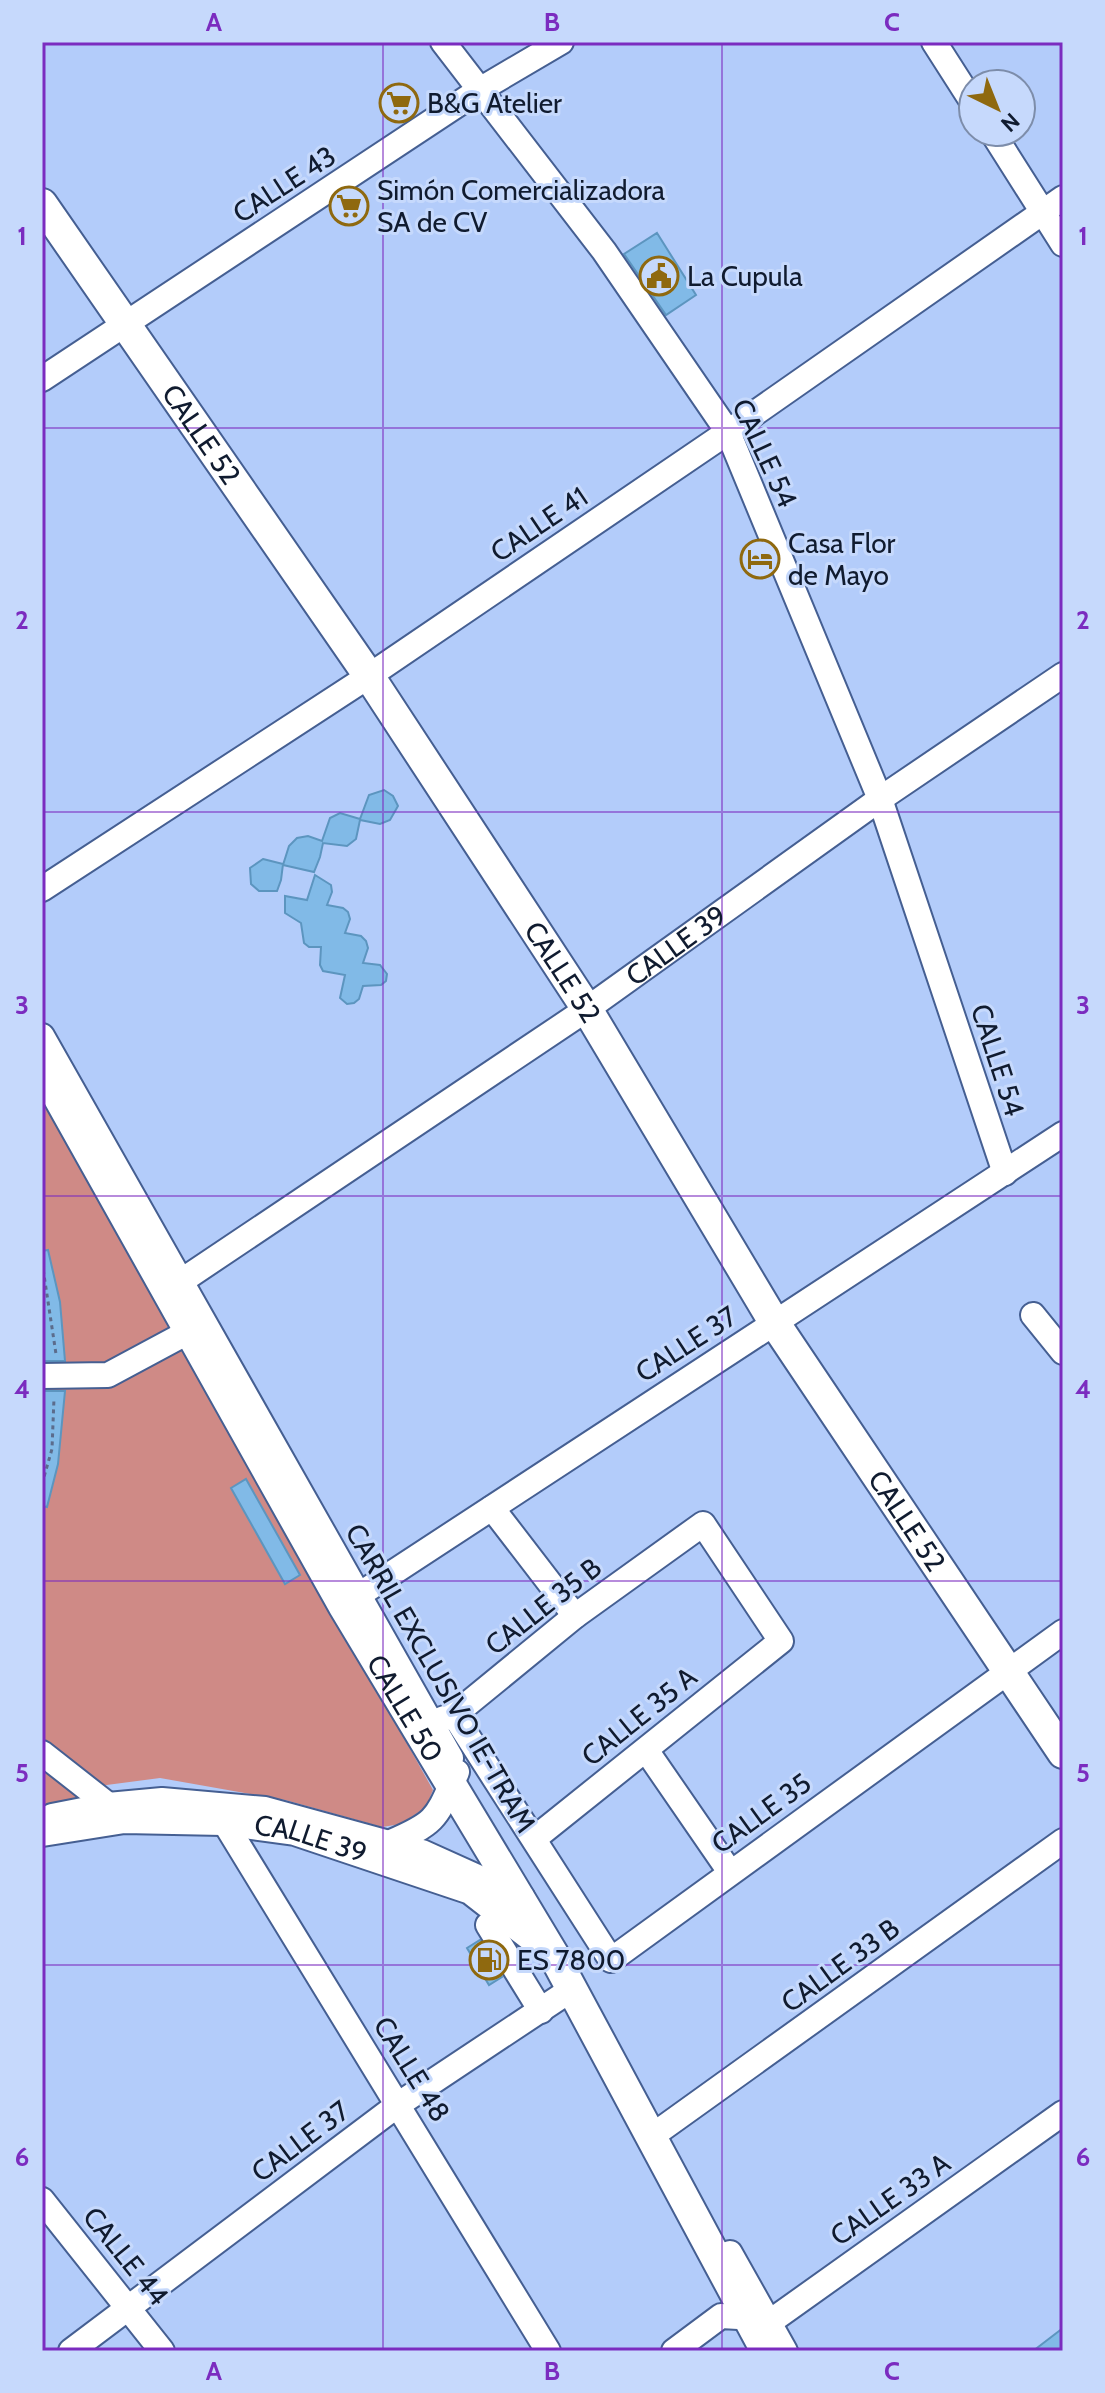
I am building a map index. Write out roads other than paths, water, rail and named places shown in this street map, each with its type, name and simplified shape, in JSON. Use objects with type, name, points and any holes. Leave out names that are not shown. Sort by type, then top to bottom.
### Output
[{"type":"main road","name":"CALLE 52","points":[[42,204],[369,676],[587,1009],[774,1322],[1063,1753]]},
{"type":"main road","name":"CALLE 50","points":[[42,1068],[174,1286],[190,1331],[351,1600],[434,1721],[455,1778],[525,1898],[572,1989],[657,2133],[745,2318],[766,2351]]},
{"type":"main road","name":"CALLE 39","points":[[42,1831],[116,1811],[295,1830],[471,1889],[553,1954]]},
{"type":"street","name":"CALLE 54","points":[[443,42],[604,251],[728,432],[880,799],[1005,1173]]},
{"type":"street","name":"CALLE 43","points":[[42,379],[481,89],[561,42]]},
{"type":"street","points":[[934,42],[957,78]]},
{"type":"street","points":[[1002,148],[1063,244]]},
{"type":"street","name":"CALLE 41","points":[[42,889],[369,676],[728,432],[1063,198]]},
{"type":"street","name":"CALLE 39","points":[[174,1286],[587,1009],[880,799],[1063,675]]},
{"type":"street","name":"CARRIL EXCLUSIVO IE-TRAM","points":[[42,1036],[174,1286],[351,1600]]},
{"type":"street","name":"CALLE 37","points":[[351,1600],[1063,1134]]},
{"type":"street","points":[[1033,1315],[1063,1352]]},
{"type":"street","points":[[42,1376],[108,1375],[190,1331]]},
{"type":"street","points":[[492,1508],[575,1616]]},
{"type":"street","name":"CALLE 35 B","points":[[434,1721],[703,1524],[781,1641]]},
{"type":"street","name":"CALLE 35","points":[[535,1838],[611,1960],[1063,1632]]},
{"type":"street","name":"CALLE 35 A","points":[[535,1838],[781,1641]]},
{"type":"street","name":"CALLE 50","points":[[434,1721],[535,1838]]},
{"type":"street","points":[[646,1750],[730,1872]]},
{"type":"street","points":[[42,1753],[116,1811]]},
{"type":"street","points":[[391,1842],[423,1828],[439,1813],[455,1778]]},
{"type":"street","points":[[42,1818],[116,1811],[162,1800],[265,1809],[422,1852],[525,1898],[657,2133]]},
{"type":"street","name":"CALLE 48","points":[[223,1820],[548,2351]]},
{"type":"street","name":"CALLE 33 B","points":[[657,2133],[1063,1841]]},
{"type":"street","points":[[488,1925],[541,2011]]},
{"type":"street","name":"CALLE 37","points":[[71,2351],[399,2104],[572,1989]]},
{"type":"street","name":"CALLE 33 A","points":[[745,2318],[774,2319],[1063,2113]]},
{"type":"street","name":"CALLE 44","points":[[42,2200],[162,2351]]},
{"type":"street","points":[[674,2351],[745,2318],[785,2351]]},
{"type":"place","name":"B&G Atelier","points":[[399,103]]},
{"type":"place","name":"Simón Comercializadora SA de CV","points":[[349,206]]},
{"type":"place","name":"La Cupula","points":[[659,276]]},
{"type":"place","name":"Casa Flor de Mayo","points":[[760,559]]},
{"type":"place","name":"ES 7800","points":[[489,1960]]}]
